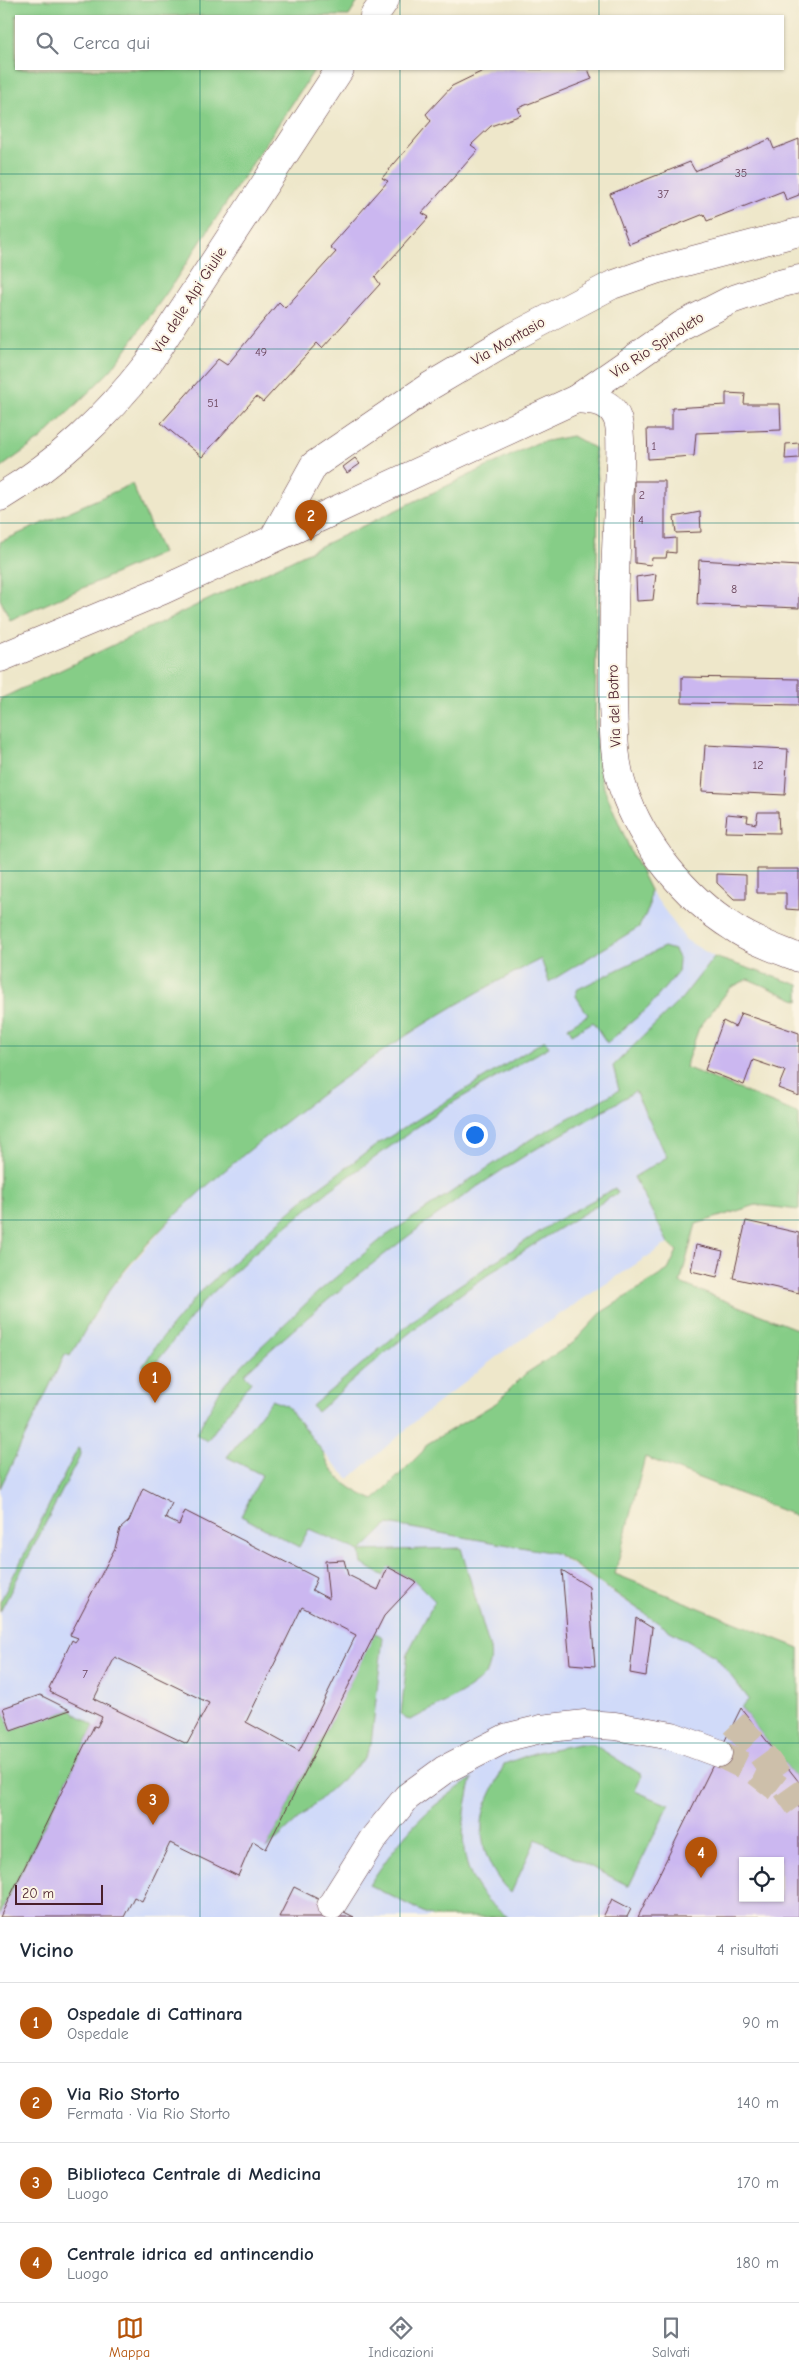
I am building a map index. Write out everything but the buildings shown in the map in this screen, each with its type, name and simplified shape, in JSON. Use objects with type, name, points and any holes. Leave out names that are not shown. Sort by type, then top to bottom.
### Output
[{"type":"street","points":[[375,15],[385,0]]},
{"type":"street","name":"Via delle Alpi Giulie","points":[[0,497],[32,478],[80,440],[116,404],[148,364],[339,70]]},
{"type":"street","name":"Via Montasio","points":[[274,537],[314,465],[423,391],[505,342],[612,285],[656,270],[799,232]]},
{"type":"street","name":"Via Rio Spinoleto","points":[[0,658],[163,590],[274,537],[576,399],[682,325],[731,300],[799,279]]},
{"type":"street","name":"Via del Botro","points":[[576,399],[596,400],[610,406],[618,419],[620,476],[612,658],[614,749],[622,787],[638,822],[658,854],[683,885],[707,910],[735,930],[799,958]]},
{"type":"street","points":[[331,1906],[374,1840],[407,1797],[444,1770],[508,1737],[542,1729],[585,1724],[615,1726],[672,1736],[718,1753]]},
{"type":"shaded area","points":[[650,890],[686,940],[714,957],[682,998],[624,1098],[635,1091],[667,1157],[634,1178],[668,1243],[504,1351],[425,1413],[349,1479],[323,1452],[287,1406],[227,1457],[262,1475],[298,1546],[309,1529],[360,1551],[388,1524],[551,1551],[670,1631],[716,1657],[799,1762],[799,1917],[0,1917],[0,1488],[65,1354],[70,1356],[109,1291],[187,1202],[240,1157],[331,1086],[404,1037],[489,985],[541,959],[549,982],[639,927],[649,908]]},
{"type":"green space","points":[[0,0],[359,0],[350,15],[15,15],[15,70],[314,70],[168,291],[111,370],[42,438],[0,468]]},
{"type":"green space","points":[[572,436],[594,448],[598,479],[595,729],[602,783],[632,854],[650,890],[649,908],[639,927],[549,982],[541,959],[439,1015],[374,1057],[311,1102],[233,1163],[188,1202],[127,1267],[109,1291],[70,1356],[65,1354],[0,1488],[0,699],[537,443]]},
{"type":"green space","points":[[132,484],[162,553],[10,620],[0,599],[0,542]]},
{"type":"green space","points":[[664,947],[674,950],[679,960],[678,972],[648,1008],[607,1043],[593,1022],[572,1034],[568,1027],[588,1015],[576,996],[576,990]]},
{"type":"green space","points":[[714,957],[799,985],[799,1001],[748,979],[730,988],[699,1028],[685,1067],[799,1114],[799,1210],[756,1205],[696,1224],[680,1283],[799,1330],[799,1517],[645,1457],[615,1574],[799,1648],[799,1782],[741,1708],[749,1699],[716,1657],[670,1631],[570,1562],[555,1553],[388,1524],[361,1551],[461,1548],[491,1658],[487,1672],[473,1686],[411,1720],[406,1719],[401,1714],[408,1652],[435,1601],[416,1582],[389,1567],[384,1576],[362,1564],[360,1551],[309,1529],[299,1547],[241,1516],[262,1475],[227,1457],[272,1400],[287,1406],[323,1452],[331,1469],[343,1482],[374,1500],[423,1451],[427,1444],[496,1403],[525,1374],[573,1343],[602,1312],[668,1270],[677,1251],[668,1243],[634,1177],[667,1157],[635,1091],[488,1179],[380,1258],[311,1314],[244,1374],[251,1381],[207,1441],[196,1434],[222,1387],[245,1362],[317,1293],[384,1237],[531,1139],[619,1090],[613,1066],[682,998]]},
{"type":"green space","points":[[545,1040],[549,1047],[445,1107],[330,1190],[253,1254],[204,1301],[149,1372],[143,1366],[157,1344],[201,1291],[310,1194],[378,1144]]},
{"type":"green space","points":[[615,1188],[618,1193],[552,1233],[466,1290],[380,1357],[317,1412],[312,1406],[440,1298],[554,1222]]},
{"type":"green space","points":[[78,1448],[81,1454],[0,1612],[0,1602]]},
{"type":"green space","points":[[375,1633],[383,1637],[371,1744],[363,1760],[266,1849]]},
{"type":"green space","points":[[3,1708],[11,1730],[70,1710],[94,1726],[0,1914],[0,1709]]},
{"type":"green space","points":[[579,1744],[593,1744],[642,1775],[635,1791],[669,1805],[629,1886],[536,1839],[511,1893],[495,1874],[489,1863],[485,1851],[482,1826],[487,1802],[504,1764],[537,1752]]},
{"type":"green space","points":[[472,1779],[464,1818],[463,1837],[465,1855],[470,1872],[478,1888],[491,1903],[508,1917],[433,1917],[369,1885],[392,1852],[414,1826],[439,1802]]},
{"type":"tunnel","points":[[734,1723],[756,1746],[799,1806]]},
{"type":"tunnel","points":[[718,1753],[757,1772],[779,1789]]},
{"type":"place","name":"Via Rio Storto","points":[[311,541]]},
{"type":"place","name":"Ospedale di Cattinara","points":[[155,1403]]},
{"type":"place","name":"Biblioteca Centrale di Medicina","points":[[153,1825]]},
{"type":"place","name":"Centrale idrica ed antincendio","points":[[701,1878]]}]
